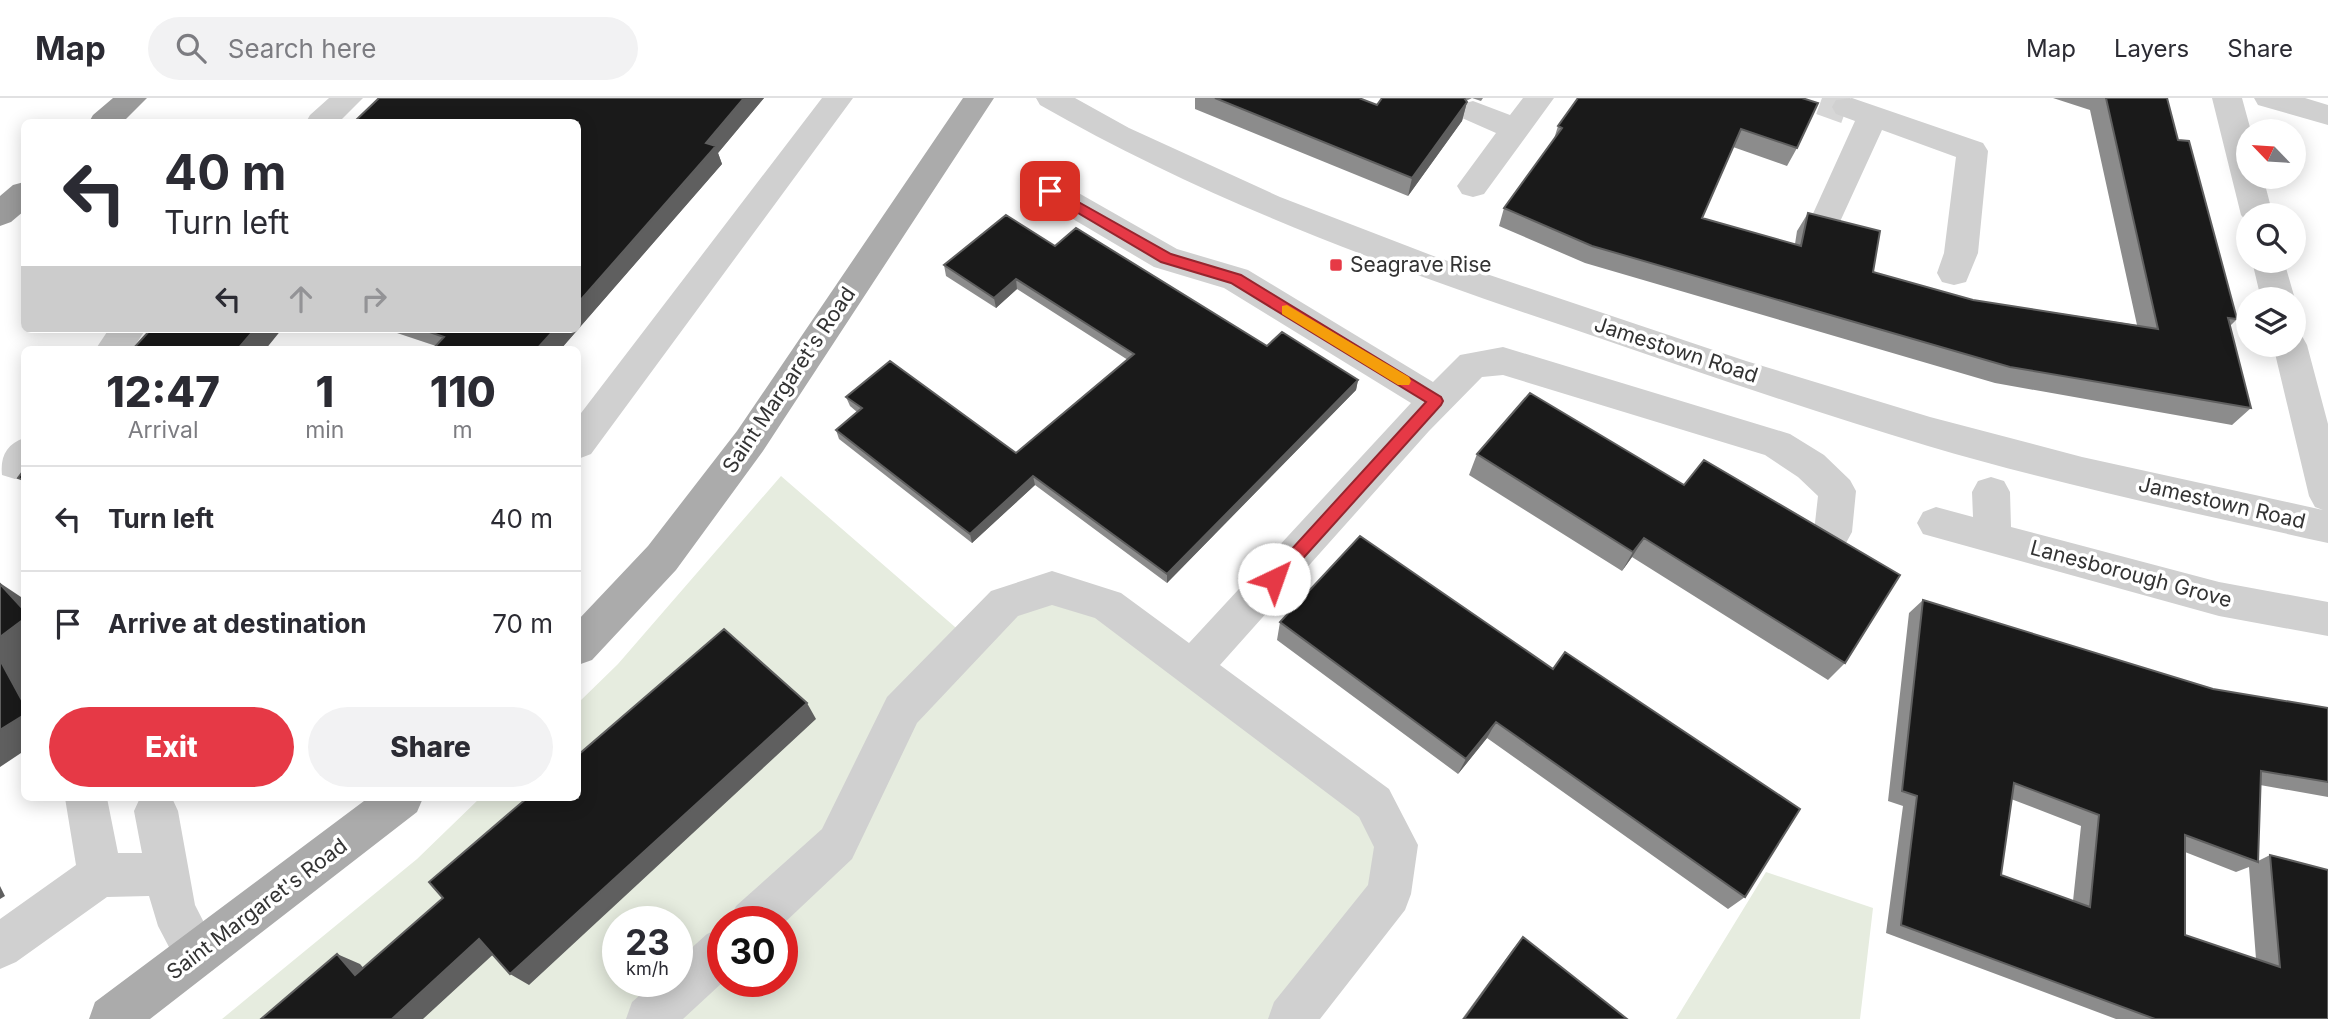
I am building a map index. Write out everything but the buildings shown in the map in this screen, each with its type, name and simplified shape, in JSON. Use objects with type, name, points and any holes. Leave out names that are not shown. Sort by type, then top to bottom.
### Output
[{"type":"highway","points":[[108,119],[132,98]]},
{"type":"highway","points":[[0,214],[21,196]]},
{"type":"main road","name":"Saint Margaret's Road","points":[[581,643],[662,558],[750,441],[979,98]]},
{"type":"main road","name":"Saint Margaret's Road","points":[[112,1019],[398,801]]},
{"type":"street","points":[[324,119],[348,98]]},
{"type":"street","points":[[581,440],[838,98]]},
{"type":"street","name":"Jamestown Road","points":[[1051,98],[1118,136],[1269,205],[1424,266],[1930,432],[2082,472],[2328,527]]},
{"type":"street","points":[[1473,186],[1539,98]]},
{"type":"street","points":[[2227,98],[2254,203]]},
{"type":"street","points":[[2269,98],[2328,115]]},
{"type":"street","points":[[1473,111],[1516,129]]},
{"type":"street","points":[[1827,218],[1860,111],[1972,151],[1961,253],[1954,273]]},
{"type":"street","points":[[1050,191],[1166,258],[1236,279],[1436,401]]},
{"type":"street","points":[[2293,357],[2328,496]]},
{"type":"street","points":[[1192,668],[1472,365],[1503,361],[1777,444],[1811,466],[1837,491],[1833,532]]},
{"type":"street","points":[[1991,492],[1992,538]]},
{"type":"street","name":"Lanesborough Grove","points":[[1936,523],[2219,599],[2328,619]]},
{"type":"street","points":[[769,906],[837,844],[902,710],[1005,603],[1052,588],[1107,605],[1374,803],[1396,845],[1389,894],[1291,1019]]},
{"type":"street","points":[[87,801],[100,875]]},
{"type":"street","points":[[156,811],[174,910],[197,954]]},
{"type":"street","points":[[0,946],[100,875],[167,874]]},
{"type":"street","points":[[649,1019],[707,965]]},
{"type":"shaded area","points":[[781,476],[970,640],[1006,603],[1107,605],[1395,845],[1288,1019],[222,1019],[417,859],[477,801],[581,801],[581,700],[618,664]]},
{"type":"shaded area","points":[[1766,872],[1873,908],[1860,1019],[1676,1019]]},
{"type":"tunnel","points":[[1822,98],[1847,107]]},
{"type":"slow traffic","points":[[1287,310],[1403,381]]},
{"type":"place","name":"Seagrave Rise","points":[[1336,265]]},
{"type":"route","points":[[1050,191],[1166,258],[1236,279],[1436,401],[1274,579]]}]
